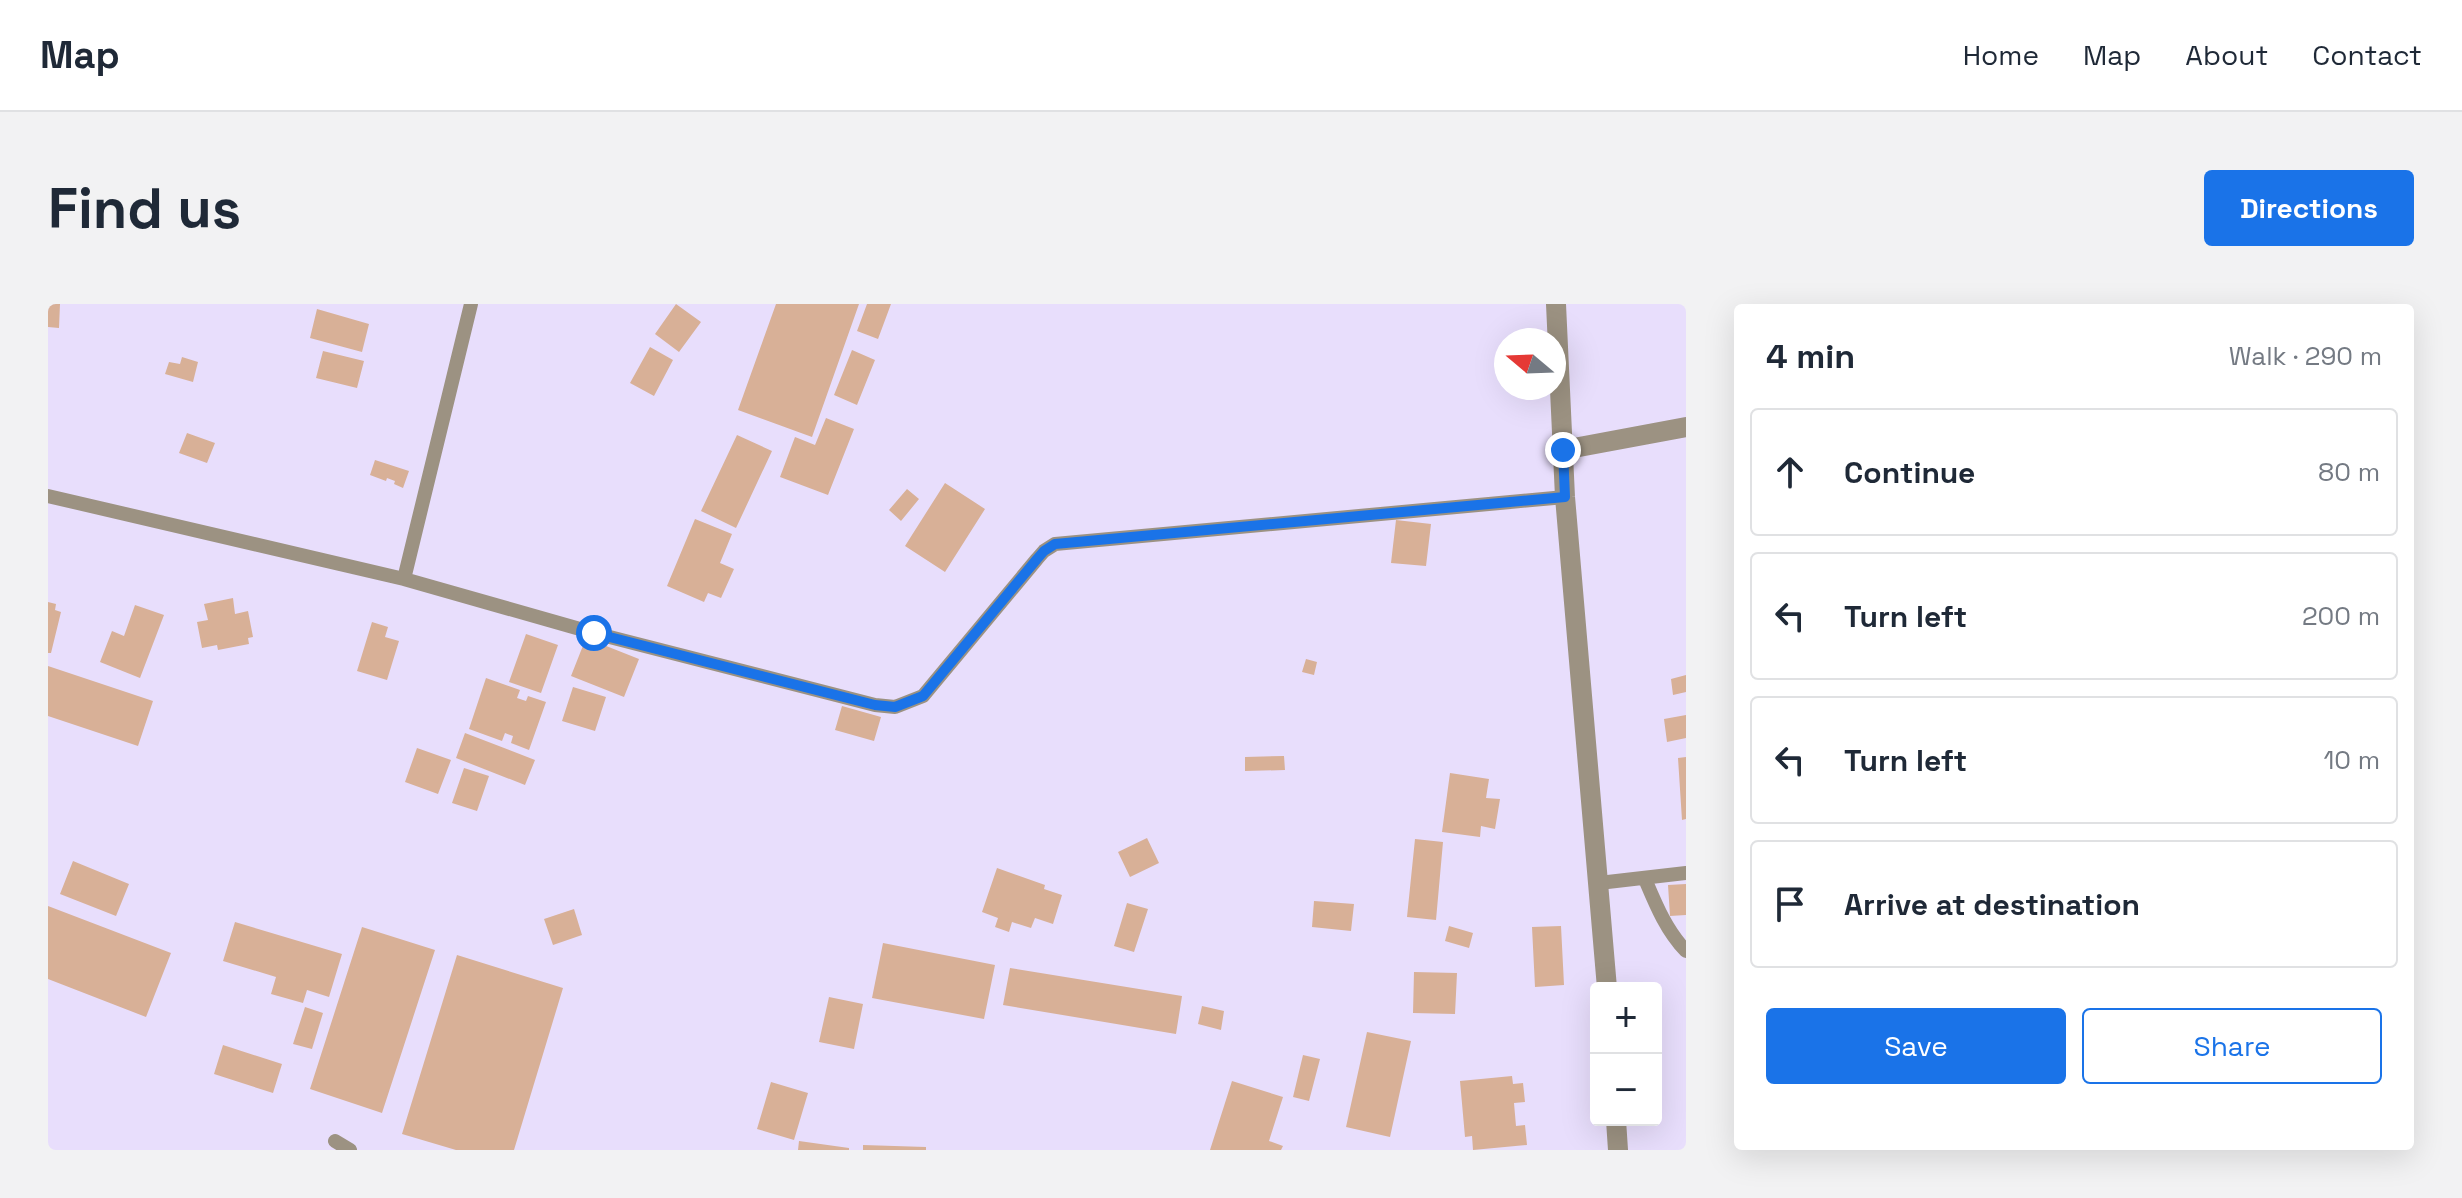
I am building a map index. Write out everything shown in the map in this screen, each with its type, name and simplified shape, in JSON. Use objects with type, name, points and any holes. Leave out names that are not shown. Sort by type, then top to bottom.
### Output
[{"type":"street","points":[[1556,304],[1565,497],[1607,982]]},
{"type":"street","points":[[1563,450],[1686,427]]},
{"type":"street","points":[[1616,1126],[1618,1150]]},
{"type":"lane","points":[[404,579],[471,304]]},
{"type":"lane","points":[[48,496],[404,579],[594,633],[875,705],[895,707],[923,696],[1037,559],[1055,544],[1565,497]]},
{"type":"lane","points":[[1599,883],[1686,873]]},
{"type":"lane","points":[[1645,879],[1659,913],[1686,951]]},
{"type":"lane","points":[[335,1141],[350,1150]]},
{"type":"building","points":[[48,304],[60,304],[59,328],[48,327]]},
{"type":"building","points":[[676,304],[701,322],[679,352],[655,334]]},
{"type":"building","points":[[776,304],[859,304],[812,437],[738,410]]},
{"type":"building","points":[[867,304],[891,304],[878,339],[857,331]]},
{"type":"building","points":[[317,309],[369,324],[362,352],[310,338]]},
{"type":"building","points":[[650,347],[673,360],[654,396],[630,383]]},
{"type":"building","points":[[852,350],[875,360],[857,405],[834,395]]},
{"type":"building","points":[[323,351],[364,361],[357,388],[316,378]]},
{"type":"building","points":[[182,357],[198,362],[193,382],[165,374],[169,362],[180,364]]},
{"type":"building","points":[[826,418],[854,429],[828,495],[780,477],[795,437],[815,445]]},
{"type":"building","points":[[187,433],[215,443],[207,463],[179,453]]},
{"type":"building","points":[[737,435],[772,451],[736,528],[701,511]]},
{"type":"building","points":[[375,460],[409,471],[403,488],[394,484],[395,481],[370,475]]},
{"type":"building","points":[[945,483],[985,509],[945,572],[905,546]]},
{"type":"building","points":[[907,489],[919,499],[901,521],[889,510]]},
{"type":"building","points":[[695,519],[732,534],[720,563],[734,569],[721,598],[708,593],[704,602],[667,586]]},
{"type":"building","points":[[1396,520],[1431,524],[1426,566],[1391,563]]},
{"type":"building","points":[[233,598],[235,614],[248,611],[253,637],[248,638],[249,644],[218,650],[217,645],[202,648],[197,622],[208,620],[204,604]]},
{"type":"building","points":[[48,602],[56,604],[55,610],[61,612],[51,653],[48,653]]},
{"type":"building","points":[[135,605],[164,615],[140,678],[100,662],[112,631],[124,636]]},
{"type":"building","points":[[372,622],[388,627],[385,637],[399,641],[387,680],[357,671]]},
{"type":"building","points":[[526,634],[558,645],[541,693],[509,682]]},
{"type":"building","points":[[586,638],[639,659],[624,697],[571,676]]},
{"type":"building","points":[[1306,659],[1317,662],[1314,675],[1302,672]]},
{"type":"building","points":[[48,666],[153,701],[138,746],[48,716]]},
{"type":"building","points":[[1686,675],[1686,692],[1673,695],[1671,679]]},
{"type":"building","points":[[486,678],[520,690],[517,698],[526,701],[528,696],[546,702],[529,750],[511,743],[513,736],[505,733],[502,741],[469,729]]},
{"type":"building","points":[[573,687],[606,697],[595,731],[562,721]]},
{"type":"building","points":[[842,706],[881,717],[874,741],[835,730]]},
{"type":"building","points":[[1686,715],[1686,738],[1667,742],[1664,719]]},
{"type":"building","points":[[465,733],[535,760],[525,785],[456,758]]},
{"type":"building","points":[[417,748],[451,760],[438,794],[405,782]]},
{"type":"building","points":[[1284,756],[1285,770],[1245,771],[1245,757]]},
{"type":"building","points":[[1686,757],[1686,819],[1682,820],[1678,758]]},
{"type":"building","points":[[464,768],[489,776],[477,811],[452,803]]},
{"type":"building","points":[[1450,773],[1489,779],[1486,798],[1500,799],[1495,829],[1481,826],[1480,837],[1442,832]]},
{"type":"building","points":[[1147,838],[1159,863],[1130,877],[1118,852]]},
{"type":"building","points":[[1415,839],[1443,842],[1436,920],[1407,917]]},
{"type":"building","points":[[73,861],[129,884],[116,916],[60,894]]},
{"type":"building","points":[[997,868],[1045,885],[1044,889],[1062,895],[1053,924],[1035,918],[1031,928],[1012,922],[1009,932],[995,927],[998,918],[982,912]]},
{"type":"building","points":[[1686,884],[1686,915],[1670,916],[1668,885]]},
{"type":"building","points":[[1314,901],[1354,904],[1351,931],[1312,927]]},
{"type":"building","points":[[1127,903],[1148,909],[1134,952],[1114,946]]},
{"type":"building","points":[[48,906],[171,953],[146,1017],[48,979]]},
{"type":"building","points":[[574,909],[582,935],[553,945],[544,919]]},
{"type":"building","points":[[235,922],[342,954],[329,997],[307,990],[303,1003],[271,994],[276,977],[223,961]]},
{"type":"building","points":[[1449,926],[1473,933],[1469,948],[1445,941]]},
{"type":"building","points":[[1561,926],[1564,985],[1535,987],[1532,927]]},
{"type":"building","points":[[362,927],[435,950],[382,1113],[310,1089]]},
{"type":"building","points":[[883,943],[995,965],[984,1019],[872,998]]},
{"type":"building","points":[[457,955],[563,988],[514,1150],[456,1150],[402,1134]]},
{"type":"building","points":[[1010,968],[1182,996],[1176,1034],[1003,1005]]},
{"type":"building","points":[[1414,972],[1457,973],[1455,1014],[1413,1013]]},
{"type":"building","points":[[829,997],[863,1004],[854,1049],[819,1042]]},
{"type":"building","points":[[1202,1006],[1224,1011],[1221,1030],[1198,1024]]},
{"type":"building","points":[[305,1007],[323,1013],[312,1049],[293,1044]]},
{"type":"building","points":[[1367,1032],[1411,1041],[1390,1137],[1346,1127]]},
{"type":"building","points":[[223,1045],[282,1064],[273,1093],[214,1074]]},
{"type":"building","points":[[1303,1055],[1320,1059],[1309,1101],[1293,1097]]},
{"type":"building","points":[[1512,1076],[1513,1084],[1523,1083],[1525,1102],[1514,1103],[1516,1126],[1525,1125],[1527,1145],[1473,1150],[1472,1136],[1465,1137],[1460,1081]]},
{"type":"building","points":[[1232,1081],[1283,1097],[1269,1141],[1283,1146],[1281,1150],[1210,1150]]},
{"type":"building","points":[[771,1082],[808,1093],[794,1140],[757,1129]]},
{"type":"building","points":[[799,1141],[849,1148],[849,1150],[798,1150]]},
{"type":"building","points":[[863,1145],[926,1147],[926,1150],[863,1150]]},
{"type":"route","points":[[594,633],[875,705],[895,707],[923,696],[1037,559],[1055,544],[1565,497],[1563,450]]}]
